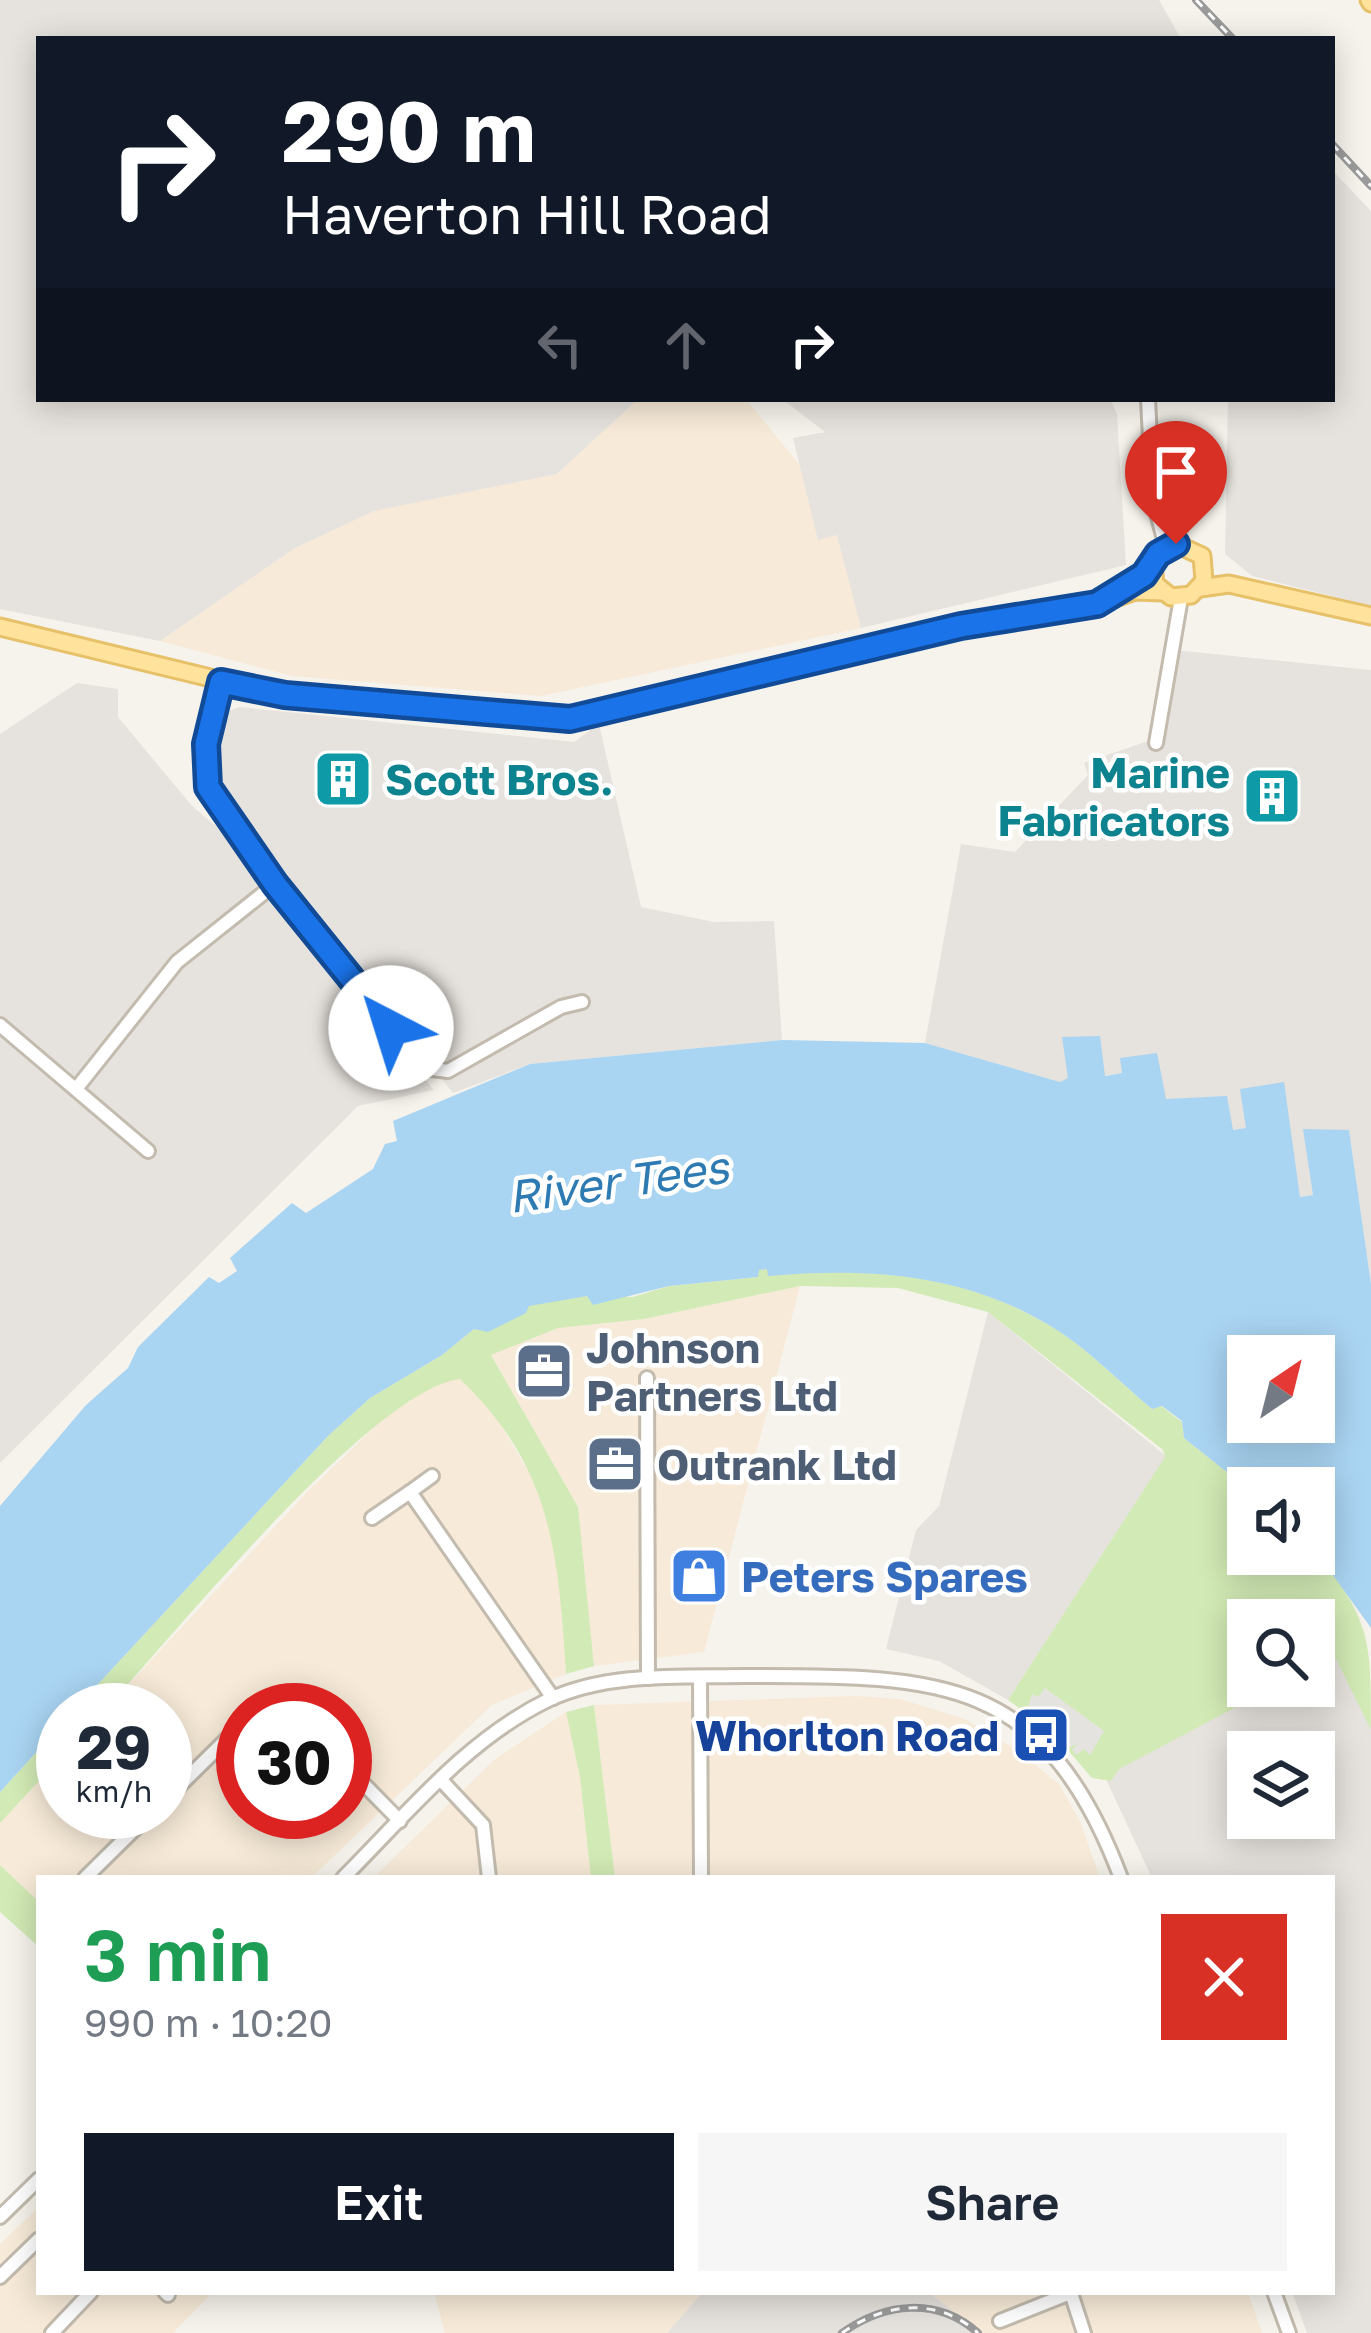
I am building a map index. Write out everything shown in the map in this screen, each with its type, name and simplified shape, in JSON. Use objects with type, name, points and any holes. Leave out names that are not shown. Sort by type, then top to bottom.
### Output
[{"type":"main road","points":[[1113,597],[1166,547],[1186,545],[1244,588]]},
{"type":"main road","points":[[1200,588],[1206,572],[1202,556]]},
{"type":"main road","points":[[1154,562],[1152,574],[1163,592]]},
{"type":"main road","points":[[0,627],[120,659],[304,698],[570,719],[961,626],[1092,606],[1135,591],[1181,598],[1200,588],[1229,584],[1371,616]]},
{"type":"street","points":[[1148,402],[1153,498],[1166,547]]},
{"type":"street","points":[[1156,743],[1181,598]]},
{"type":"street","points":[[221,682],[206,744],[208,787],[275,884],[416,1058],[432,1069],[448,1071],[561,1007],[582,1002]]},
{"type":"street","points":[[76,1089],[177,962],[275,884]]},
{"type":"street","points":[[0,1025],[148,1151]]},
{"type":"street","points":[[646,1378],[648,1678]]},
{"type":"street","points":[[372,1518],[432,1476]]},
{"type":"street","points":[[410,1492],[553,1698]]},
{"type":"street","points":[[700,1676],[700,1875]]},
{"type":"street","points":[[346,1875],[502,1724],[553,1698],[648,1678],[874,1676],[942,1686],[981,1700],[1021,1725],[1064,1763],[1099,1819],[1120,1875]]},
{"type":"street","points":[[192,1773],[216,1750]]},
{"type":"street","points":[[441,1780],[483,1825],[489,1875]]},
{"type":"street","points":[[372,1792],[400,1821]]},
{"type":"street","points":[[88,1875],[125,1839]]},
{"type":"street","points":[[0,2217],[36,2182]]},
{"type":"street","points":[[0,2276],[36,2242]]},
{"type":"street","points":[[52,2333],[88,2295]]},
{"type":"street","points":[[1000,2320],[1064,2295]]},
{"type":"street","points":[[1073,2295],[1084,2333]]},
{"type":"street","points":[[1275,2295],[1289,2333]]},
{"type":"shaded area","points":[[0,0],[1159,0],[1179,36],[36,36],[36,402],[635,402],[557,474],[374,511],[295,548],[160,641],[0,609]]},
{"type":"shaded area","points":[[1335,173],[1371,211],[1371,606],[1252,576],[1225,554],[1228,402],[1335,402]]},
{"type":"shaded area","points":[[635,402],[748,402],[803,469],[818,539],[837,534],[861,628],[541,696],[292,676],[160,641],[295,548],[374,511],[557,474]]},
{"type":"shaded area","points":[[786,402],[1111,402],[1117,414],[1126,565],[861,628],[837,535],[818,540],[793,438],[825,432]]},
{"type":"shaded area","points":[[1165,649],[1371,670],[1371,1284],[1349,1130],[1313,1195],[1300,1197],[1246,1129],[1232,1130],[1166,1099],[1121,1058],[1122,1073],[1060,1082],[925,1043],[961,844],[1015,852],[1088,775],[1084,763],[1148,741]]},
{"type":"shaded area","points":[[77,683],[118,689],[118,717],[192,806],[229,837],[345,988],[434,1090],[358,1106],[0,1463],[0,734]]},
{"type":"shaded area","points":[[240,707],[574,742],[599,724],[641,907],[714,922],[774,921],[782,1040],[530,1064],[453,1093],[231,814],[215,772],[220,714]]},
{"type":"shaded area","points":[[800,1286],[704,1652],[594,1666],[578,1507],[491,1355],[558,1328],[644,1319]]},
{"type":"shaded area","points":[[988,1312],[1166,1456],[1008,1700],[939,1661],[886,1649],[916,1530],[939,1506]]},
{"type":"shaded area","points":[[460,1379],[492,1410],[538,1488],[557,1548],[566,1674],[492,1705],[372,1820],[372,1683],[216,1683],[216,1839],[352,1839],[314,1875],[36,1875],[36,1899],[0,1865],[0,1823],[36,1784],[36,1839],[192,1839],[192,1683],[130,1683],[307,1492],[387,1415],[441,1381]]},
{"type":"shaded area","points":[[1335,1652],[1371,1730],[1371,2333],[1307,2333],[1293,2295],[1335,2295],[1335,1875],[1151,1875],[1103,1773],[1230,1707],[1335,1707]]},
{"type":"shaded area","points":[[1045,1688],[1104,1731],[1090,1755],[1084,1749],[1076,1755],[1072,1750],[1077,1744],[1070,1747],[1057,1731],[1061,1725],[1057,1720],[1051,1726],[1036,1717],[1040,1710],[1027,1711],[1032,1694],[1038,1697]]},
{"type":"shaded area","points":[[855,1696],[900,1699],[965,1719],[1018,1751],[1059,1784],[1080,1821],[1099,1875],[615,1875],[594,1705]]},
{"type":"shaded area","points":[[566,1712],[580,1777],[591,1875],[376,1875],[495,1759]]},
{"type":"shaded area","points":[[36,2210],[36,2295],[210,2295],[173,2333],[0,2333],[0,2244]]},
{"type":"shaded area","points":[[435,2295],[700,2295],[667,2333],[445,2333]]},
{"type":"shaded area","points":[[700,2295],[932,2295],[982,2333],[667,2333]]},
{"type":"shaded area","points":[[926,2295],[1249,2295],[1262,2333],[982,2333]]},
{"type":"green space","points":[[768,1269],[769,1275],[883,1274],[956,1286],[992,1298],[1060,1332],[1152,1409],[1161,1406],[1182,1422],[1184,1438],[1227,1472],[1227,1575],[1333,1575],[1347,1595],[1368,1651],[1371,1730],[1335,1659],[1335,1599],[1227,1599],[1227,1707],[1236,1707],[1119,1769],[1111,1781],[1092,1778],[1053,1733],[1008,1700],[1165,1457],[1163,1450],[988,1312],[898,1288],[800,1286],[644,1319],[558,1328],[491,1355],[578,1507],[594,1666],[566,1674],[559,1589],[545,1514],[515,1446],[460,1379],[422,1393],[327,1469],[129,1683],[99,1683],[328,1436],[370,1398],[442,1355],[474,1329],[528,1306],[572,1296],[633,1297],[669,1286],[758,1277],[758,1270]]},
{"type":"green space","points":[[594,1705],[615,1875],[591,1875],[580,1777],[566,1712]]},
{"type":"green space","points":[[36,1753],[36,1784],[0,1823],[0,1792]]},
{"type":"green space","points":[[0,1865],[36,1899],[36,1944],[0,1912]]},
{"type":"water","name":"River Tees","points":[[1100,1036],[1105,1076],[1122,1073],[1120,1058],[1157,1053],[1166,1099],[1227,1096],[1233,1130],[1246,1128],[1240,1089],[1284,1082],[1300,1197],[1313,1195],[1303,1129],[1349,1130],[1371,1284],[1371,1628],[1333,1575],[1335,1467],[1227,1467],[1227,1472],[1184,1438],[1182,1421],[1162,1406],[1152,1409],[1060,1332],[991,1298],[956,1286],[883,1274],[768,1276],[767,1269],[759,1270],[758,1277],[669,1286],[593,1305],[587,1296],[529,1306],[526,1313],[488,1332],[474,1329],[442,1355],[370,1398],[328,1436],[99,1683],[36,1683],[36,1753],[0,1792],[0,1506],[86,1405],[128,1368],[138,1347],[209,1277],[219,1283],[237,1271],[230,1258],[292,1203],[306,1213],[373,1169],[385,1144],[397,1141],[393,1121],[530,1064],[782,1040],[925,1043],[1060,1082],[1068,1078],[1062,1037]]},
{"type":"railway","points":[[1196,0],[1230,36]]},
{"type":"railway","points":[[1335,147],[1371,186]]},
{"type":"railway","points":[[842,2333],[875,2315],[910,2308],[945,2313],[978,2333]]},
{"type":"place","name":"Scott Bros.","points":[[343,779]]},
{"type":"place","name":"Marine Fabricators","points":[[1272,796]]},
{"type":"place","name":"Johnson Partners Ltd","points":[[544,1371]]},
{"type":"place","name":"Outrank Ltd","points":[[615,1464]]},
{"type":"place","name":"Peters Spares","points":[[699,1576]]},
{"type":"place","name":"Whorlton Road","points":[[1041,1735]]},
{"type":"route","points":[[391,1028],[275,884],[208,787],[206,744],[221,682],[285,695],[570,719],[961,626],[1097,604],[1144,575],[1158,554],[1176,544]]}]
